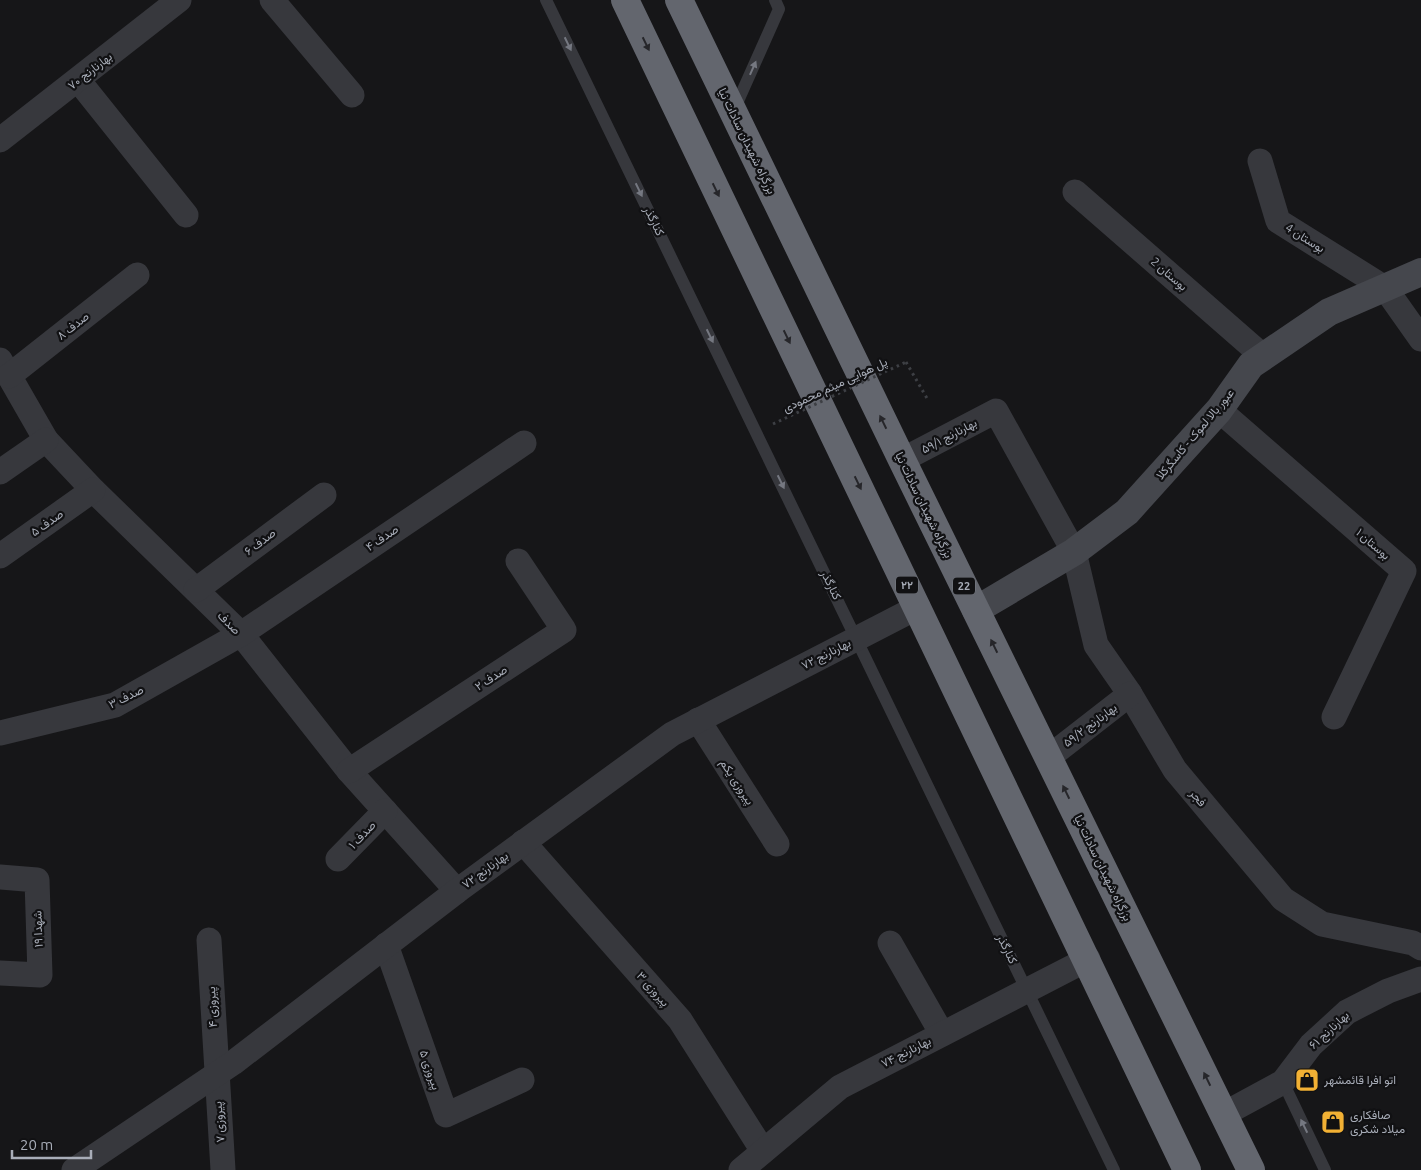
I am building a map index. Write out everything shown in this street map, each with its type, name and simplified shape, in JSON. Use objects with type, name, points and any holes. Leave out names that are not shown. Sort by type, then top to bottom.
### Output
[{"type":"highway","name":"۲۲","points":[[624,0],[1088,959],[1187,1170]]},
{"type":"highway","name":"بزرگراه شهیدان سادات نیا","points":[[679,0],[902,460],[1251,1170]]},
{"type":"street","name":"بهارنارنج ۷۰","points":[[0,140],[179,0]]},
{"type":"street","points":[[272,0],[352,94]]},
{"type":"street","points":[[78,80],[186,215]]},
{"type":"street","name":"بوستان 4","points":[[1260,162],[1278,221],[1385,288]]},
{"type":"street","name":"بوستان 2","points":[[1075,192],[1264,357]]},
{"type":"street","name":"عبور بالا لموک - کاسگرکلا","points":[[976,610],[1074,552],[1128,512],[1219,410],[1251,365],[1329,312],[1421,272]]},
{"type":"street","name":"صدف ۸","points":[[5,368],[138,275]]},
{"type":"street","points":[[1385,288],[1421,338]]},
{"type":"street","name":"صدف","points":[[5,368],[46,440],[93,490],[241,634],[349,771],[457,891]]},
{"type":"street","name":"بوستان ۱","points":[[1219,410],[1404,571],[1334,717]]},
{"type":"street","name":"بهارنارنج ۵۹/۱","points":[[902,460],[996,411]]},
{"type":"street","name":"فجر","points":[[996,411],[1074,552],[1096,645],[1130,694],[1175,770],[1284,899],[1322,924],[1413,943],[1421,948]]},
{"type":"street","points":[[0,472],[46,440]]},
{"type":"street","name":"صدف ۴","points":[[241,634],[524,443]]},
{"type":"street","name":"صدف ۵","points":[[0,556],[93,490]]},
{"type":"street","name":"صدف ۶","points":[[196,590],[324,495]]},
{"type":"street","name":"صدف ۲","points":[[349,771],[564,630],[518,562]]},
{"type":"street","name":"بهارنارنج ۷۲","points":[[74,1170],[215,1075],[457,891],[672,734],[918,607]]},
{"type":"street","name":"صدف ۳","points":[[0,733],[115,705],[241,634]]},
{"type":"street","name":"بهارنارنج ۵۹/۲","points":[[1049,757],[1130,694]]},
{"type":"street","name":"پیروزی یکم","points":[[698,720],[777,844]]},
{"type":"street","name":"صدف ۱","points":[[338,860],[385,811]]},
{"type":"street","name":"پیروزی ۳","points":[[523,842],[680,1020],[763,1151]]},
{"type":"street","name":"شهدا ۱۹","points":[[0,877],[37,880],[40,975],[0,973]]},
{"type":"street","name":"پیروزی ۴","points":[[209,940],[215,1075]]},
{"type":"street","points":[[890,943],[942,1034]]},
{"type":"street","name":"پیروزی ۵","points":[[386,945],[446,1115],[522,1080]]},
{"type":"street","name":"بهارنارنج ۷۴","points":[[741,1170],[840,1087],[1088,959]]},
{"type":"street","name":"بهارنارنج ۶۱","points":[[1224,1114],[1283,1082],[1311,1046],[1347,1012],[1388,991],[1421,979]]},
{"type":"street","name":"پیروزی ۷","points":[[215,1075],[223,1170]]},
{"type":"lane","name":"کنارگذر","points":[[546,0],[1114,1170]]},
{"type":"lane","points":[[734,113],[780,9],[775,0]]},
{"type":"lane","points":[[1283,1082],[1325,1170]]},
{"type":"path","name":"پل هوایی میثم محمودی","points":[[772,424],[906,362],[928,400]]},
{"type":"place","name":"اتو افرا قائمشهر","points":[[1307,1080]]},
{"type":"place","name":"صافکاری میلاد شکری","points":[[1333,1122]]}]
